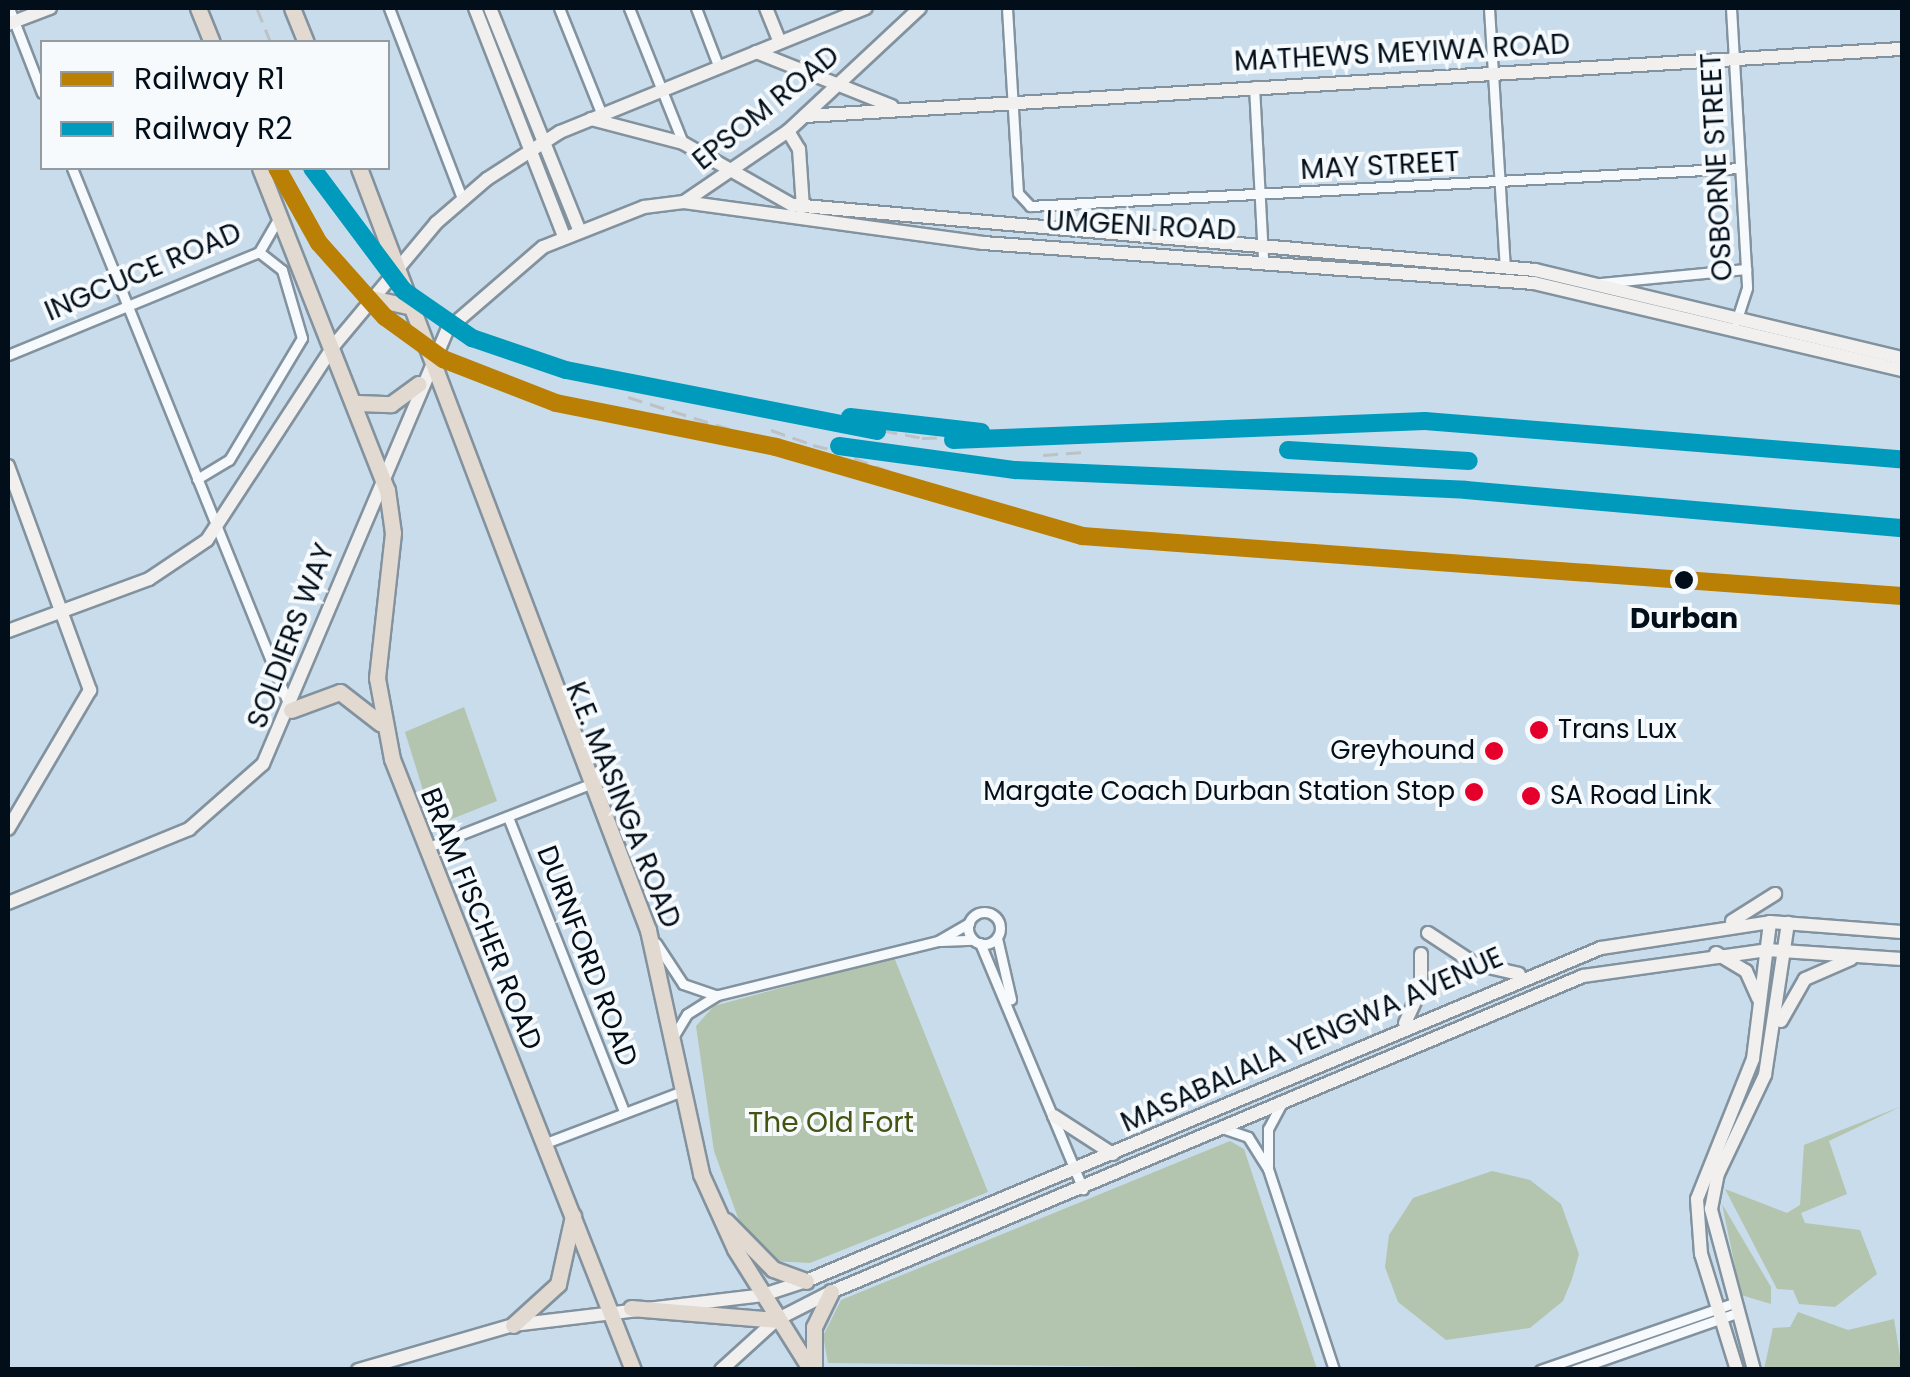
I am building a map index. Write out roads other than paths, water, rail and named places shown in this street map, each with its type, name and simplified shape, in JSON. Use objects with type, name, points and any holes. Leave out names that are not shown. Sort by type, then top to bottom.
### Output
[{"type":"highway","points":[[198,8],[211,40]]},
{"type":"highway","points":[[292,8],[305,40]]},
{"type":"highway","points":[[261,170],[358,404],[392,404],[419,384]]},
{"type":"highway","points":[[359,170],[398,266],[430,364]]},
{"type":"highway","points":[[371,298],[412,307]]},
{"type":"highway","name":"K.E. MASINGA ROAD","points":[[430,364],[588,786],[648,930],[677,1093],[716,1212],[776,1320],[812,1370]]},
{"type":"highway","name":"BRAM FISCHER ROAD","points":[[358,404],[381,470],[392,534],[377,661],[382,726],[424,849],[633,1370]]},
{"type":"highway","points":[[291,710],[340,692],[382,726]]},
{"type":"highway","points":[[716,1212],[772,1269],[806,1281]]},
{"type":"highway","points":[[513,1325],[558,1284],[574,1215]]},
{"type":"highway","points":[[812,1370],[814,1327],[831,1292]]},
{"type":"highway","points":[[632,1308],[776,1320]]},
{"type":"main road","points":[[11,23],[50,8]]},
{"type":"main road","points":[[475,8],[496,42],[543,141],[579,229]]},
{"type":"main road","points":[[490,8],[496,42],[530,150],[564,236]]},
{"type":"main road","points":[[766,8],[780,42]]},
{"type":"main road","points":[[8,631],[166,570],[217,530],[334,344],[398,266],[462,198],[543,141],[780,42],[840,12],[866,8]]},
{"type":"main road","name":"EPSOM ROAD","points":[[684,202],[788,131],[920,8]]},
{"type":"main road","name":"MATHEWS MEYIWA ROAD","points":[[805,116],[1012,100],[1902,48]]},
{"type":"main road","name":"MATHEWS MEYIWA ROAD","points":[[756,52],[838,87],[905,107]]},
{"type":"main road","name":"UMGENI ROAD","points":[[596,117],[683,143],[729,174],[803,207],[1552,285],[1902,370]]},
{"type":"main road","points":[[788,131],[799,148],[803,207]]},
{"type":"main road","name":"UMGENI ROAD","points":[[430,364],[468,304],[564,236],[684,202],[983,243],[1150,242]]},
{"type":"main road","points":[[983,243],[985,224]]},
{"type":"main road","name":"UMGENI ROAD","points":[[1262,252],[1506,268],[1597,284],[1736,321],[1902,358]]},
{"type":"main road","name":"SOLDIERS WAY","points":[[8,903],[208,816],[263,764],[291,710],[381,470],[430,364]]},
{"type":"main road","points":[[8,466],[62,610],[88,700],[8,829]]},
{"type":"main road","points":[[1726,925],[1775,894]]},
{"type":"main road","points":[[1737,1370],[1719,1313],[1696,1199],[1758,1035],[1770,922]]},
{"type":"main road","name":"MASABALALA YENGWA AVENUE","points":[[358,1370],[513,1325],[763,1294],[806,1281],[1076,1171],[1525,974],[1601,948],[1726,925],[1770,922],[1902,932]]},
{"type":"main road","points":[[1774,1038],[1788,923]]},
{"type":"main road","points":[[1428,932],[1474,964],[1525,974]]},
{"type":"main road","name":"MASABALALA YENGWA AVENUE","points":[[721,1370],[776,1320],[831,1292],[1583,976],[1716,953],[1767,950],[1902,959]]},
{"type":"main road","points":[[1716,953],[1753,981],[1758,1035]]},
{"type":"main road","points":[[1406,1024],[1421,990],[1421,954]]},
{"type":"main road","points":[[1754,1370],[1716,1242],[1713,1190],[1774,1038],[1806,978],[1864,956]]},
{"type":"main road","points":[[1054,1116],[1113,1154]]},
{"type":"street","points":[[9,8],[11,23],[40,88]]},
{"type":"street","points":[[389,8],[462,198]]},
{"type":"street","points":[[559,8],[596,117]]},
{"type":"street","points":[[629,8],[683,143]]},
{"type":"street","points":[[696,8],[718,68]]},
{"type":"street","points":[[1007,8],[1012,100]]},
{"type":"street","points":[[1489,8],[1506,268]]},
{"type":"street","name":"OSBORNE STREET","points":[[1731,8],[1746,268],[1736,321]]},
{"type":"street","points":[[1254,86],[1262,252]]},
{"type":"street","name":"MAY STREET","points":[[1012,100],[1024,204],[1259,196],[1740,168]]},
{"type":"street","points":[[73,170],[291,710]]},
{"type":"street","name":"INGCUCE ROAD","points":[[8,355],[260,252],[280,216]]},
{"type":"street","points":[[197,479],[229,460],[302,338],[282,270],[260,252]]},
{"type":"street","points":[[1597,284],[1746,268]]},
{"type":"street","points":[[424,849],[588,786]]},
{"type":"street","name":"DURNFORD ROAD","points":[[508,817],[624,1111]]},
{"type":"street","points":[[670,1047],[687,1014],[718,995],[938,940],[993,914],[1012,1007]]},
{"type":"street","points":[[969,924],[1012,1007],[1083,1189]]},
{"type":"street","points":[[648,930],[683,984],[718,995]]},
{"type":"street","points":[[938,940],[977,942],[997,938]]},
{"type":"street","points":[[543,1144],[677,1093]]},
{"type":"street","points":[[1268,1170],[1268,1129],[1282,1103]]},
{"type":"street","points":[[1222,1129],[1242,1132],[1268,1170],[1334,1370]]},
{"type":"street","points":[[1540,1370],[1735,1308]]},
{"type":"street","points":[[1574,1370],[1719,1313]]},
{"type":"railway","points":[[257,8],[270,40]]},
{"type":"railway","points":[[313,170],[370,253]]},
{"type":"railway","points":[[472,338],[566,370],[922,438],[1471,422]]},
{"type":"railway","points":[[628,397],[774,443]]},
{"type":"railway","points":[[771,430],[811,444]]},
{"type":"railway","points":[[813,445],[853,455]]},
{"type":"railway","points":[[1043,455],[1084,452]]},
{"type":"railway","points":[[1859,454],[1902,459]]},
{"type":"railway","points":[[854,458],[894,473]]},
{"type":"rail line","name":"R1","points":[[278,170],[319,243],[385,317],[443,359],[556,403],[776,447],[1082,536],[1902,596]]},
{"type":"rail line","name":"R2","points":[[313,170],[404,291],[472,338],[566,370],[877,431]]},
{"type":"rail line","name":"R2","points":[[850,417],[981,432]]},
{"type":"rail line","name":"R2","points":[[953,440],[1425,421],[1902,459]]},
{"type":"rail line","name":"R2","points":[[839,446],[1015,470],[1466,490],[1902,528]]},
{"type":"rail line","name":"R2","points":[[1288,450],[1469,461]]},
{"type":"place","name":"Durban","points":[[1684,580]]},
{"type":"place","name":"Trans Lux","points":[[1539,730]]},
{"type":"place","name":"Greyhound","points":[[1494,751]]},
{"type":"place","name":"Margate Coach Durban Station Stop","points":[[1474,792]]},
{"type":"place","name":"SA Road Link","points":[[1531,796]]},
{"type":"park label","name":"The Old Fort","points":[[831,1123]]}]
